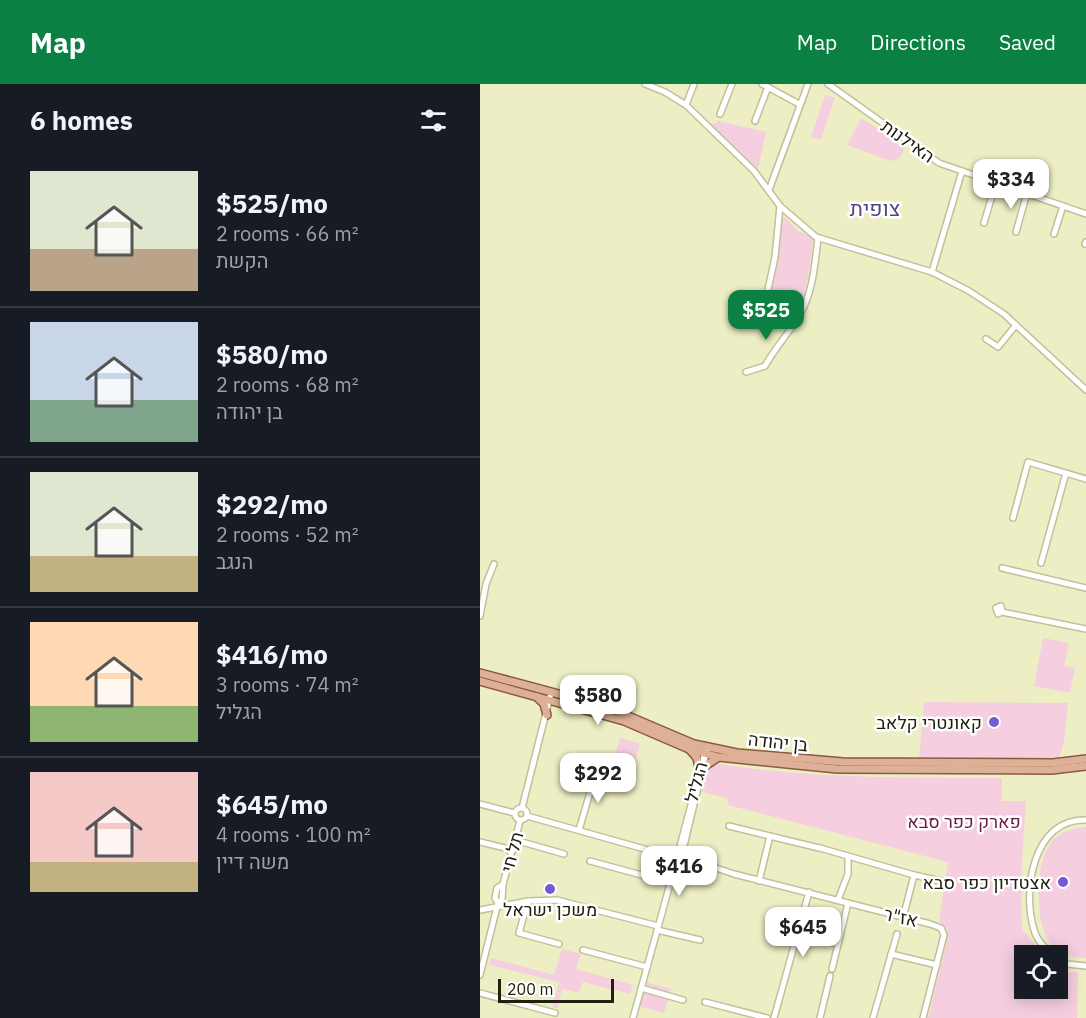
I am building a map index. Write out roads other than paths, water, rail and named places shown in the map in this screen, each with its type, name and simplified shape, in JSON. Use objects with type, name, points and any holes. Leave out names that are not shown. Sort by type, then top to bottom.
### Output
[{"type":"main road","name":"בן יהודה","points":[[480,673],[551,696],[628,715],[718,757],[837,769],[1041,770],[1086,766]]},
{"type":"main road","name":"בן יהודה","points":[[480,681],[536,696],[551,696],[563,703],[624,721],[689,749],[706,752],[848,762],[1053,763],[1086,759]]},
{"type":"main road","points":[[536,696],[544,704],[547,715],[563,703]]},
{"type":"main road","points":[[689,749],[702,767],[718,757]]},
{"type":"street","points":[[645,84],[665,92],[686,105],[754,171],[780,206],[818,238],[932,272],[969,291],[1016,325],[1086,390]]},
{"type":"street","points":[[686,105],[694,84]]},
{"type":"street","points":[[720,114],[732,84]]},
{"type":"street","points":[[769,190],[808,84]]},
{"type":"street","name":"האילנות","points":[[828,84],[939,163],[1086,214]]},
{"type":"street","points":[[755,121],[765,86],[799,104]]},
{"type":"street","points":[[932,272],[962,171]]},
{"type":"street","points":[[984,223],[996,182]]},
{"type":"street","points":[[1016,232],[1027,194]]},
{"type":"street","points":[[780,206],[775,257],[764,308],[777,318],[793,323]]},
{"type":"street","points":[[1054,234],[1063,206]]},
{"type":"street","points":[[746,372],[765,366],[799,316],[809,291],[818,238]]},
{"type":"street","points":[[986,339],[998,347],[1016,325]]},
{"type":"street","points":[[1013,518],[1028,462],[1086,478]]},
{"type":"street","points":[[1041,563],[1066,473]]},
{"type":"street","points":[[480,616],[486,585],[494,564]]},
{"type":"street","points":[[1002,568],[1086,588]]},
{"type":"street","points":[[1002,610],[1086,628]]},
{"type":"street","name":"תל חי","points":[[522,808],[551,696]]},
{"type":"street","name":"הגליל","points":[[680,850],[706,752]]},
{"type":"street","points":[[579,831],[596,772]]},
{"type":"street","points":[[480,804],[514,813],[520,821],[527,816]]},
{"type":"street","points":[[514,813],[522,808],[527,812],[527,816]]},
{"type":"street","points":[[527,816],[675,860],[682,863],[687,858],[680,850],[675,860],[671,883],[633,1018]]},
{"type":"street","points":[[1042,945],[1034,930],[1030,884],[1044,840],[1063,824],[1086,820]]},
{"type":"street","name":"תל חי","points":[[480,975],[497,905],[502,900],[503,884],[520,821]]},
{"type":"street","points":[[729,826],[945,882]]},
{"type":"street","points":[[759,881],[770,836]]},
{"type":"street","points":[[515,840],[564,854]]},
{"type":"street","points":[[480,842],[513,850]]},
{"type":"street","points":[[838,900],[848,874],[849,857]]},
{"type":"street","name":"אז\"ר","points":[[687,858],[759,881],[809,892],[941,928],[944,935],[937,965]]},
{"type":"street","points":[[590,861],[671,883]]},
{"type":"street","points":[[903,918],[914,875]]},
{"type":"street","points":[[774,1018],[809,892]]},
{"type":"street","points":[[480,910],[497,905],[556,900],[700,940]]},
{"type":"street","points":[[528,901],[519,933],[559,944]]},
{"type":"street","points":[[832,969],[848,903]]},
{"type":"street","points":[[797,934],[838,944]]},
{"type":"street","points":[[873,1018],[897,934]]},
{"type":"street","points":[[583,950],[647,967]]},
{"type":"street","points":[[891,954],[937,965],[923,1018]]},
{"type":"street","points":[[1068,964],[1086,966]]},
{"type":"street","points":[[820,1018],[830,976]]},
{"type":"street","points":[[641,988],[684,1000]]},
{"type":"street","points":[[480,993],[555,1013]]},
{"type":"street","points":[[705,1002],[767,1018]]},
{"type":"street","points":[[739,1018],[741,1011]]},
{"type":"place","name":"קאונטרי קלאב","points":[[994,722]]},
{"type":"place","name":"אצטדיון כפר סבא","points":[[1063,882]]},
{"type":"place","name":"משכן ישראל","points":[[550,889]]},
{"type":"district","name":"צופית","points":[[875,208]]},
{"type":"park label","name":"פארק כפר סבא","points":[[964,821]]}]
